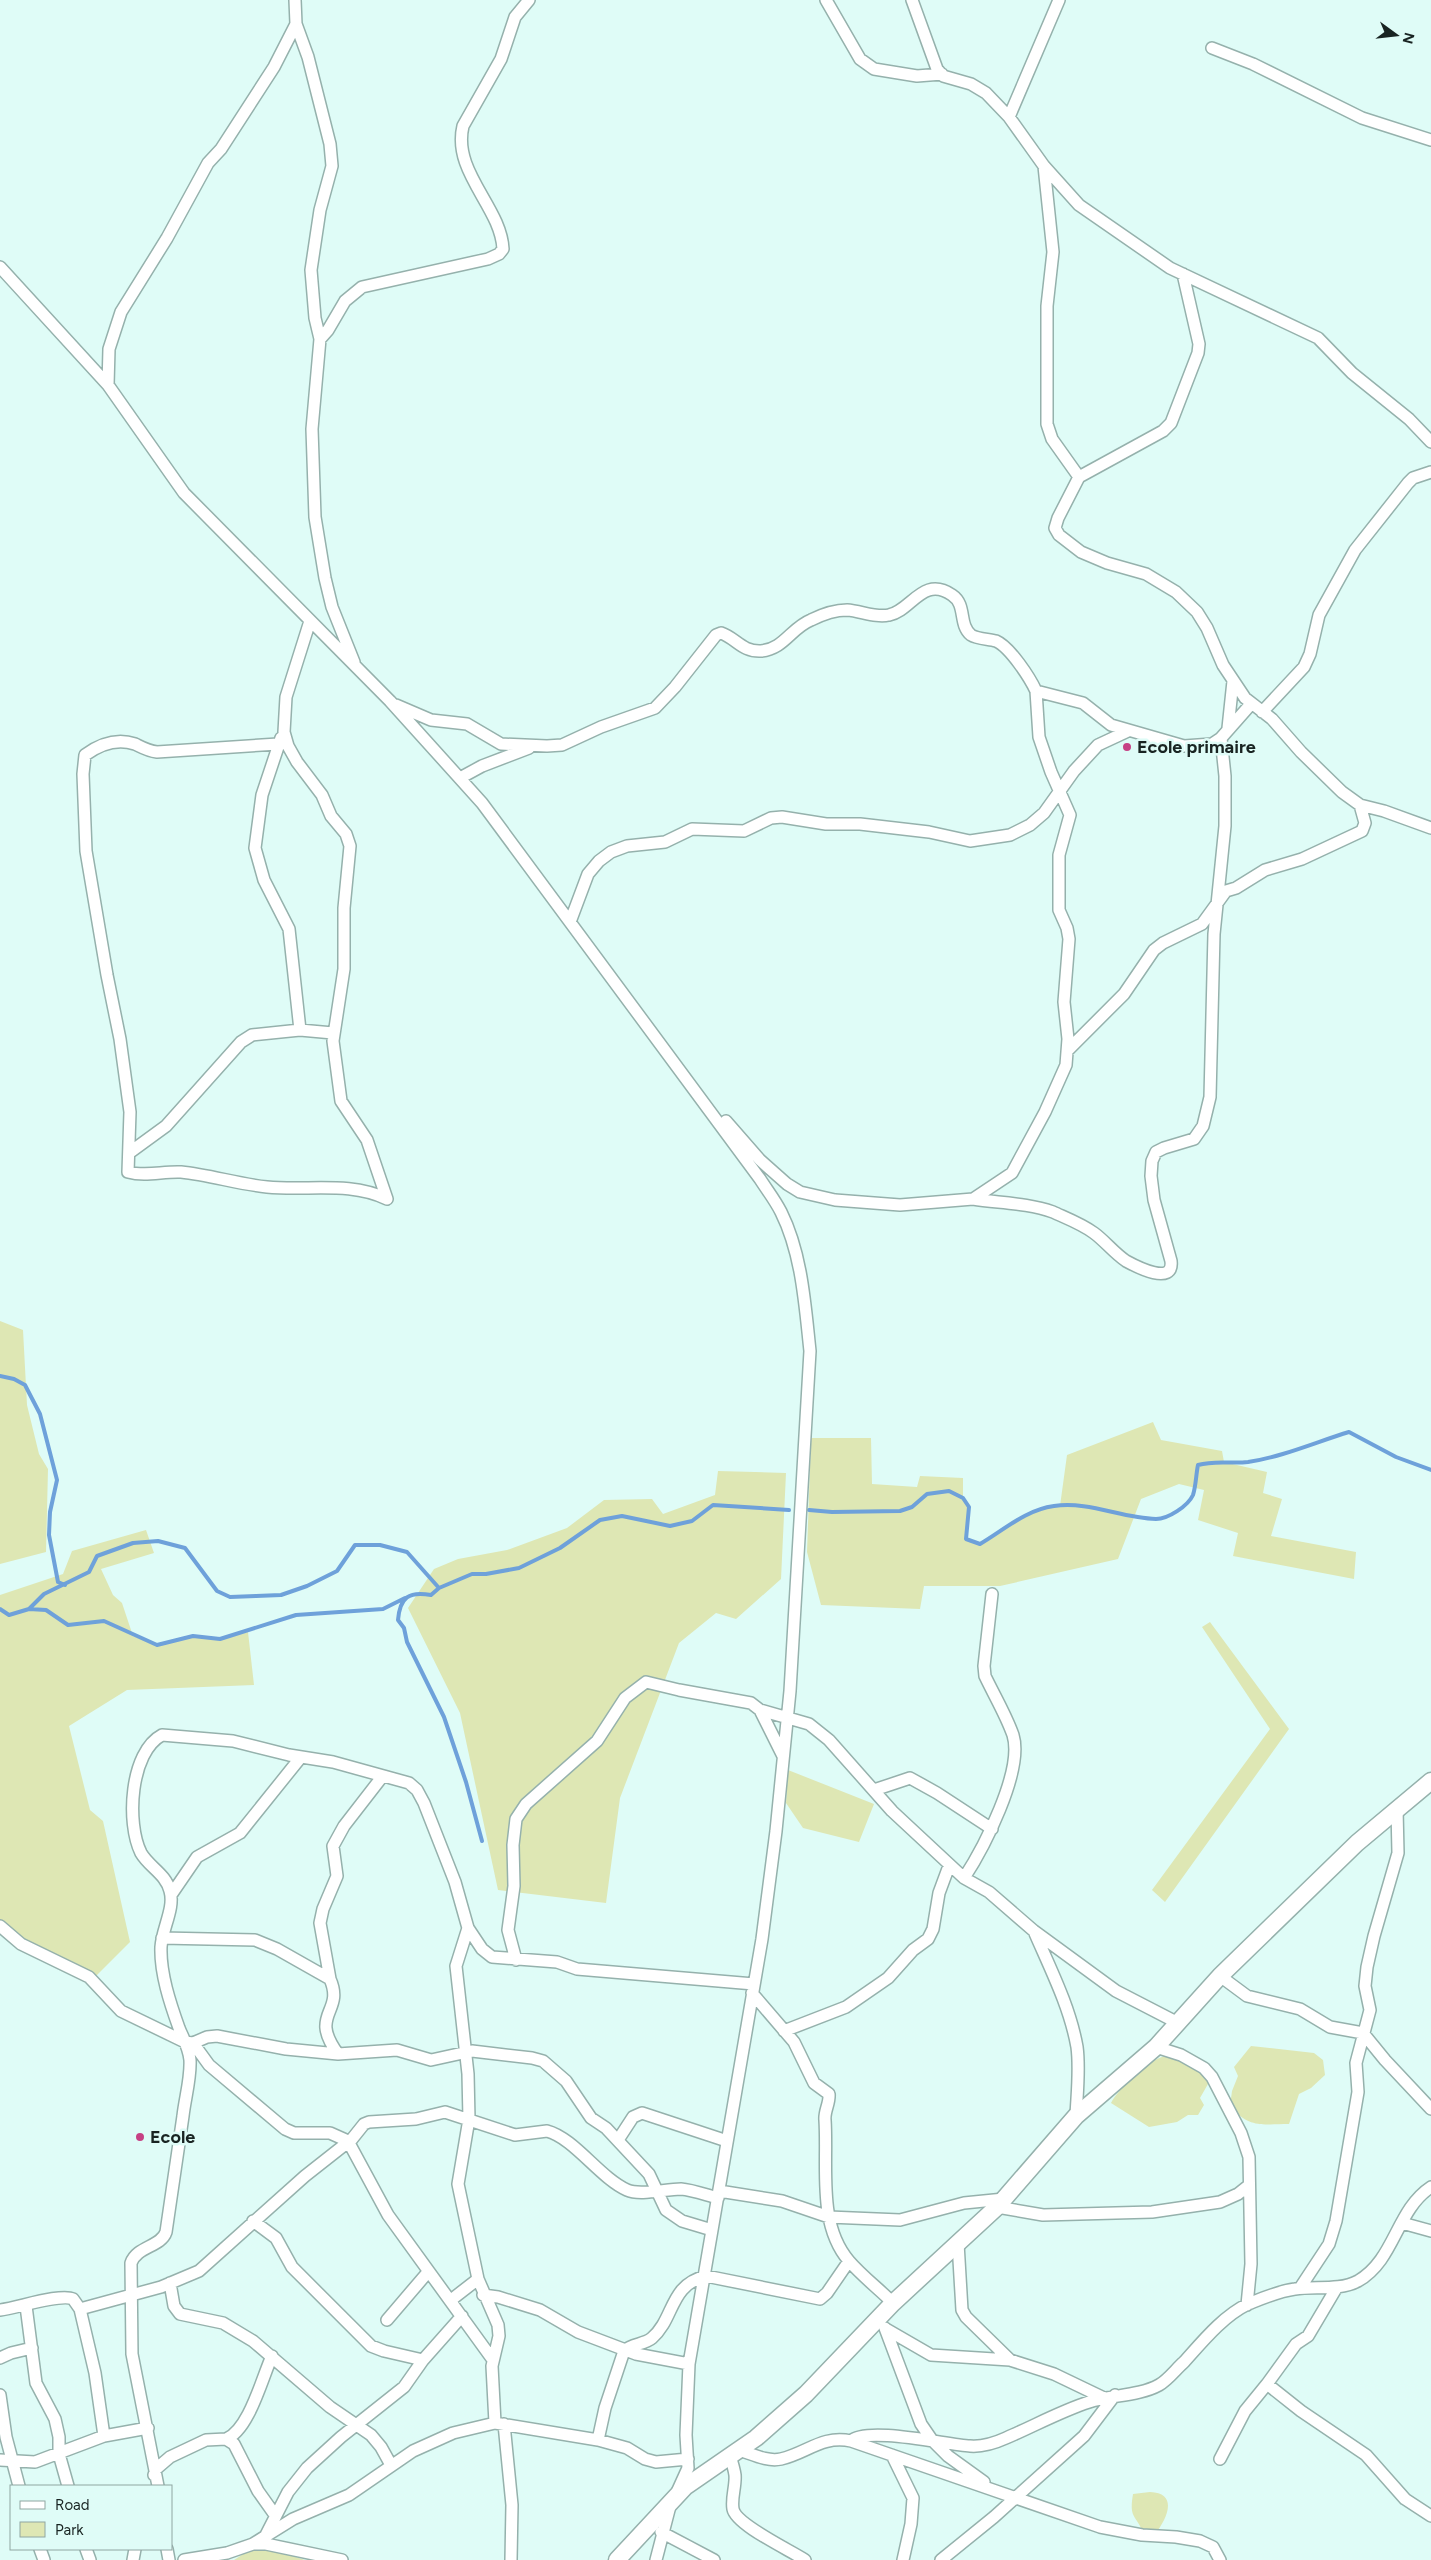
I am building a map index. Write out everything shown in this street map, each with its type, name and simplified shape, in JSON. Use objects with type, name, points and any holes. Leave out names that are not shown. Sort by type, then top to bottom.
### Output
[{"type":"street","points":[[295,0],[296,24],[308,57],[330,144],[332,166],[320,210],[311,270],[315,318],[320,339],[312,429],[318,546],[332,607],[356,666]]},
{"type":"street","points":[[320,339],[328,330],[345,301],[362,287],[488,259],[499,254],[503,249],[498,229],[470,175],[460,137],[463,126],[487,87],[501,59],[515,18],[529,0]]},
{"type":"street","points":[[826,0],[860,59],[874,69],[917,76],[942,74]]},
{"type":"street","points":[[912,0],[937,69],[954,80],[971,84],[986,93],[1009,117],[1044,166],[1079,205],[1183,274],[1318,338],[1352,373],[1409,420],[1431,442]]},
{"type":"street","points":[[1009,117],[1059,0]]},
{"type":"street","points":[[108,385],[109,349],[122,312],[208,163],[221,149],[274,67],[296,24]]},
{"type":"street","points":[[1212,48],[1253,64],[1362,118],[1431,140]]},
{"type":"street","points":[[1044,166],[1053,252],[1047,306],[1047,424],[1052,439],[1080,477]]},
{"type":"street","points":[[0,266],[108,385],[184,493],[390,701],[482,803],[760,1179],[781,1212],[793,1246],[804,1297],[810,1351],[787,1719],[769,1890],[706,2276],[689,2364],[686,2435],[687,2473],[674,2498],[662,2532],[656,2560]]},
{"type":"street","points":[[1183,274],[1199,344],[1198,353],[1170,423],[1163,432],[1080,477],[1058,518],[1055,528],[1058,536],[1082,552],[1107,563],[1146,574],[1176,592],[1197,612],[1233,681],[1251,704],[1262,712],[1342,792],[1360,805],[1384,811],[1431,828]]},
{"type":"street","points":[[1262,712],[1291,683],[1307,661],[1319,615],[1355,550],[1408,483],[1414,478],[1431,472]]},
{"type":"street","points":[[390,701],[431,720],[467,724],[501,744],[562,745],[601,727],[655,708],[675,687],[716,635],[721,633],[730,637],[744,649],[766,650],[784,643],[802,624],[816,618],[846,610],[889,615],[900,610],[921,593],[933,590],[946,592],[956,599],[962,606],[964,621],[972,636],[996,641],[1005,647],[1036,691],[1039,737],[1059,792],[1070,815],[1059,855],[1059,910],[1067,928],[1069,939],[1064,1002],[1068,1050],[1066,1065],[1058,1085],[1024,1148],[1016,1168],[973,1199]]},
{"type":"street","points":[[278,744],[150,752],[125,742],[115,742],[97,746],[85,755],[83,774],[86,851],[120,1039],[130,1112],[128,1172],[136,1174],[178,1172],[269,1187],[355,1189],[374,1193],[387,1199],[367,1140],[342,1101],[333,1033],[344,975],[344,908],[350,846],[346,834],[331,816],[322,796],[297,762],[288,746],[284,732],[286,697],[310,621]]},
{"type":"street","points":[[1228,728],[1233,681]]},
{"type":"street","points":[[1036,691],[1075,700],[1088,706],[1106,722],[1184,746],[1212,744],[1221,738],[1251,704]]},
{"type":"street","points":[[570,922],[588,874],[598,861],[611,852],[627,846],[665,842],[692,829],[744,831],[771,818],[782,817],[826,824],[860,824],[929,832],[961,840],[979,841],[1004,837],[1022,830],[1044,813],[1098,745],[1128,730]]},
{"type":"street","points":[[284,732],[278,744],[262,795],[256,848],[264,880],[289,929],[300,1030]]},
{"type":"street","points":[[706,1105],[721,1117],[770,1170],[800,1192],[835,1200],[900,1205],[973,1199],[1044,1209],[1094,1233],[1126,1261],[1153,1273],[1164,1274],[1168,1272],[1171,1267],[1171,1261],[1154,1200],[1151,1176],[1152,1161],[1156,1152],[1194,1139],[1203,1126],[1210,1097],[1214,948],[1225,826],[1225,776],[1221,738]]},
{"type":"street","points":[[460,778],[482,766],[535,745]]},
{"type":"street","points":[[1068,1050],[1124,994],[1154,950],[1163,943],[1202,924],[1217,906],[1226,891],[1236,888],[1265,870],[1302,859],[1362,831],[1365,823],[1360,805]]},
{"type":"street","points":[[129,1153],[166,1126],[241,1042],[252,1035],[300,1030],[333,1033]]},
{"type":"street","points":[[964,1878],[992,1829],[1010,1774],[1014,1746],[1013,1735],[985,1676],[984,1666],[992,1594]]},
{"type":"street","points":[[516,1960],[508,1930],[514,1886],[513,1845],[516,1819],[526,1804],[597,1741],[628,1694],[641,1684],[650,1681],[679,1690],[751,1703],[760,1710],[787,1719],[802,1720],[809,1724],[829,1740],[874,1790],[949,1866],[964,1878],[989,1892],[1034,1931],[1116,1991],[1178,2023]]},
{"type":"street","points":[[760,1710],[782,1756]]},
{"type":"street","points":[[171,1895],[166,1881],[142,1854],[137,1843],[131,1813],[139,1771],[146,1752],[155,1738],[162,1735],[175,1734],[233,1740],[301,1757],[333,1762],[409,1783],[417,1790],[455,1882],[468,1928],[486,1954],[492,1957],[516,1960],[557,1962],[577,1969],[753,1988],[798,2050],[814,2082],[827,2091],[829,2097],[824,2114],[829,2217],[834,2238],[849,2261],[894,2303]]},
{"type":"street","points":[[301,1757],[240,1833],[197,1857],[171,1895],[162,1938],[162,1958],[172,2008],[189,2042],[214,2069],[284,2129],[294,2133],[330,2133],[348,2141],[388,2216],[493,2360]]},
{"type":"street","points":[[338,2054],[324,2030],[335,1995],[330,1979],[320,1923],[323,1909],[337,1876],[333,1846],[344,1826],[382,1777]]},
{"type":"street","points":[[874,1790],[910,1778],[937,1793],[992,1829]]},
{"type":"street","points":[[618,2560],[674,2498],[697,2477],[756,2438],[883,2323],[894,2303],[1000,2203],[1076,2116],[1156,2047],[1220,1976],[1357,1843],[1431,1781]]},
{"type":"street","points":[[1300,2288],[1329,2244],[1336,2221],[1358,2092],[1356,2063],[1370,2010],[1365,1986],[1367,1967],[1398,1854],[1397,1809]]},
{"type":"street","points":[[784,2031],[846,2007],[888,1978],[917,1946],[928,1939],[933,1928],[939,1893],[949,1866]]},
{"type":"street","points":[[0,1926],[21,1944],[89,1977],[121,2011],[189,2042],[217,2036],[286,2049],[338,2054],[397,2050],[431,2060],[466,2052],[532,2058],[543,2061],[566,2081],[580,2105],[591,2118],[618,2140],[652,2179],[661,2205],[673,2216],[694,2226],[712,2230]]},
{"type":"street","points":[[468,1928],[456,1966],[466,2052],[469,2119],[458,2184],[478,2279],[483,2295],[498,2325],[498,2336],[493,2360],[499,2423],[512,2505],[511,2560]]},
{"type":"street","points":[[1034,1931],[1072,2027],[1077,2049],[1076,2116]]},
{"type":"street","points":[[162,1938],[256,1940],[277,1949],[330,1979]]},
{"type":"street","points":[[1220,1976],[1247,1996],[1300,2009],[1330,2027],[1363,2033],[1384,2060],[1431,2109]]},
{"type":"street","points":[[158,2485],[132,2354],[130,2294],[133,2258],[162,2239],[166,2232],[189,2071],[189,2042]]},
{"type":"street","points":[[1156,2047],[1182,2055],[1204,2068],[1212,2076],[1241,2133],[1249,2157],[1248,2186],[1251,2264],[1247,2305]]},
{"type":"street","points":[[80,2309],[170,2284],[199,2271],[253,2222],[352,2139],[364,2124],[368,2122],[416,2119],[445,2112],[515,2135],[544,2130],[551,2132],[624,2188],[638,2192],[656,2189],[686,2190],[782,2201],[829,2217],[908,2220],[964,2203],[1000,2203],[1044,2215],[1152,2212],[1220,2202],[1238,2194],[1248,2186]]},
{"type":"street","points":[[618,2140],[633,2117],[642,2113],[728,2140]]},
{"type":"street","points":[[851,2441],[857,2437],[893,2436],[970,2446],[992,2444],[1088,2402],[1159,2385],[1204,2340],[1236,2311],[1247,2305],[1275,2293],[1300,2288],[1337,2287],[1357,2282],[1373,2270],[1390,2248],[1402,2223],[1417,2199],[1431,2187]]},
{"type":"street","points":[[253,2222],[276,2238],[292,2267],[366,2341],[377,2349],[423,2360]]},
{"type":"street","points":[[1402,2223],[1431,2230]]},
{"type":"street","points":[[958,2243],[962,2310],[966,2317],[1010,2360]]},
{"type":"street","points":[[598,2440],[605,2408],[624,2351],[652,2338],[660,2328],[680,2291],[696,2278],[706,2276],[820,2299],[827,2293],[849,2261]]},
{"type":"street","points":[[387,2320],[428,2272]]},
{"type":"street","points":[[451,2300],[478,2279]]},
{"type":"street","points":[[170,2284],[174,2306],[180,2314],[223,2323],[253,2341],[330,2406],[375,2439],[391,2465]]},
{"type":"street","points":[[1220,2459],[1245,2411],[1296,2344],[1308,2336],[1337,2287]]},
{"type":"street","points":[[483,2295],[498,2297],[540,2310],[578,2332],[624,2351],[689,2364]]},
{"type":"street","points":[[0,2310],[26,2306],[63,2296],[73,2299],[80,2309],[95,2373],[104,2436]]},
{"type":"street","points":[[26,2306],[36,2383],[55,2419],[60,2454],[68,2485]]},
{"type":"street","points":[[265,2536],[288,2492],[307,2468],[341,2437],[404,2387],[423,2360],[462,2316]]},
{"type":"street","points":[[883,2323],[931,2355],[1010,2360],[1054,2374],[1110,2396]]},
{"type":"street","points":[[883,2323],[921,2424],[932,2440],[948,2456],[995,2490]]},
{"type":"street","points":[[0,2358],[32,2348]]},
{"type":"street","points":[[151,2485],[156,2469],[170,2456],[206,2440],[233,2436],[243,2425],[272,2356]]},
{"type":"street","points":[[1267,2384],[1301,2411],[1366,2454],[1405,2498],[1431,2516]]},
{"type":"street","points":[[0,2395],[5,2461],[18,2485]]},
{"type":"street","points":[[941,2560],[994,2518],[1084,2436],[1110,2396]]},
{"type":"street","points":[[184,2560],[227,2553],[253,2544],[292,2519],[349,2495],[391,2465],[437,2439],[499,2423],[598,2440],[627,2448],[656,2462],[688,2459]]},
{"type":"street","points":[[5,2461],[35,2462],[104,2436],[148,2428]]},
{"type":"street","points":[[226,2438],[234,2444],[258,2491],[275,2515]]},
{"type":"street","points":[[734,2453],[765,2459],[780,2459],[827,2440],[838,2438],[1016,2496],[1100,2527],[1142,2535],[1176,2537],[1200,2542],[1213,2547],[1220,2560]]},
{"type":"street","points":[[734,2453],[733,2504],[736,2516],[753,2531],[805,2560]]},
{"type":"street","points":[[892,2456],[913,2498],[911,2524],[903,2560]]},
{"type":"street","points":[[662,2532],[714,2560]]},
{"type":"street","points":[[253,2544],[277,2545],[342,2560]]},
{"type":"green space","points":[[0,1321],[23,1330],[27,1405],[39,1454],[48,1469],[46,1552],[0,1564]]},
{"type":"green space","points":[[1153,1422],[1161,1440],[1222,1451],[1224,1462],[1267,1472],[1263,1493],[1282,1499],[1271,1536],[1356,1552],[1354,1579],[1233,1556],[1238,1533],[1198,1520],[1204,1490],[1179,1484],[1141,1499],[1118,1559],[1000,1586],[924,1586],[920,1609],[821,1605],[807,1552],[811,1438],[871,1438],[872,1484],[917,1487],[920,1476],[963,1478],[963,1497],[969,1507],[966,1539],[980,1544],[1027,1515],[1048,1507],[1060,1506],[1067,1455]]},
{"type":"green space","points":[[718,1471],[786,1473],[781,1579],[736,1619],[716,1613],[679,1643],[620,1798],[606,1903],[498,1890],[460,1713],[408,1608],[434,1569],[458,1559],[507,1550],[567,1528],[604,1500],[652,1499],[663,1514],[715,1495]]},
{"type":"green space","points":[[146,1530],[154,1553],[101,1569],[113,1595],[122,1603],[133,1636],[157,1645],[193,1636],[220,1639],[248,1632],[254,1685],[127,1690],[69,1726],[90,1810],[103,1821],[130,1942],[95,1977],[31,1946],[0,1921],[0,1595],[63,1574],[72,1551]]},
{"type":"green space","points":[[1210,1622],[1289,1729],[1165,1902],[1152,1890],[1270,1729],[1202,1627]]},
{"type":"green space","points":[[788,1770],[874,1804],[859,1842],[803,1828],[786,1803]]},
{"type":"green space","points":[[1251,2046],[1314,2053],[1323,2060],[1325,2075],[1311,2088],[1299,2094],[1289,2124],[1257,2124],[1250,2122],[1230,2106],[1232,2091],[1238,2076],[1234,2067]]},
{"type":"green space","points":[[1165,2056],[1185,2060],[1212,2077],[1200,2098],[1204,2105],[1198,2115],[1188,2115],[1177,2122],[1149,2127],[1111,2103],[1120,2090],[1135,2075],[1151,2063]]},
{"type":"green space","points":[[1159,2493],[1165,2497],[1168,2508],[1155,2534],[1143,2532],[1132,2512],[1133,2494]]},
{"type":"green space","points":[[257,2545],[305,2560],[234,2560]]},
{"type":"waterway","points":[[0,1376],[14,1379],[25,1385],[40,1414],[57,1480],[50,1512],[49,1535],[58,1582],[65,1585]]},
{"type":"waterway","points":[[809,1510],[832,1512],[900,1511],[912,1507],[927,1494],[949,1491],[963,1498],[969,1507],[966,1539],[980,1544],[1024,1516],[1043,1508],[1054,1506],[1080,1506],[1143,1518],[1156,1519],[1166,1517],[1187,1503],[1193,1495],[1198,1465],[1261,1460],[1349,1432],[1396,1457],[1431,1470]]},
{"type":"waterway","points":[[0,1609],[9,1615],[29,1609],[44,1594],[89,1572],[97,1556],[133,1543],[158,1541],[185,1548],[217,1591],[230,1597],[281,1595],[307,1586],[337,1571],[355,1545],[380,1545],[407,1552],[439,1588],[472,1574],[486,1574],[519,1568],[560,1548],[600,1520],[622,1516],[670,1526],[692,1521],[713,1505],[789,1510]]},
{"type":"waterway","points":[[439,1588],[431,1595],[417,1594],[407,1597],[401,1606],[398,1620],[404,1628],[407,1642],[444,1717],[466,1782],[482,1841]]},
{"type":"waterway","points":[[29,1609],[46,1610],[68,1625],[104,1621],[157,1645],[193,1636],[220,1639],[296,1615],[383,1609],[405,1598]]},
{"type":"place","name":"Ecole primaire","points":[[1127,747]]},
{"type":"place","name":"Ecole","points":[[140,2137]]}]
